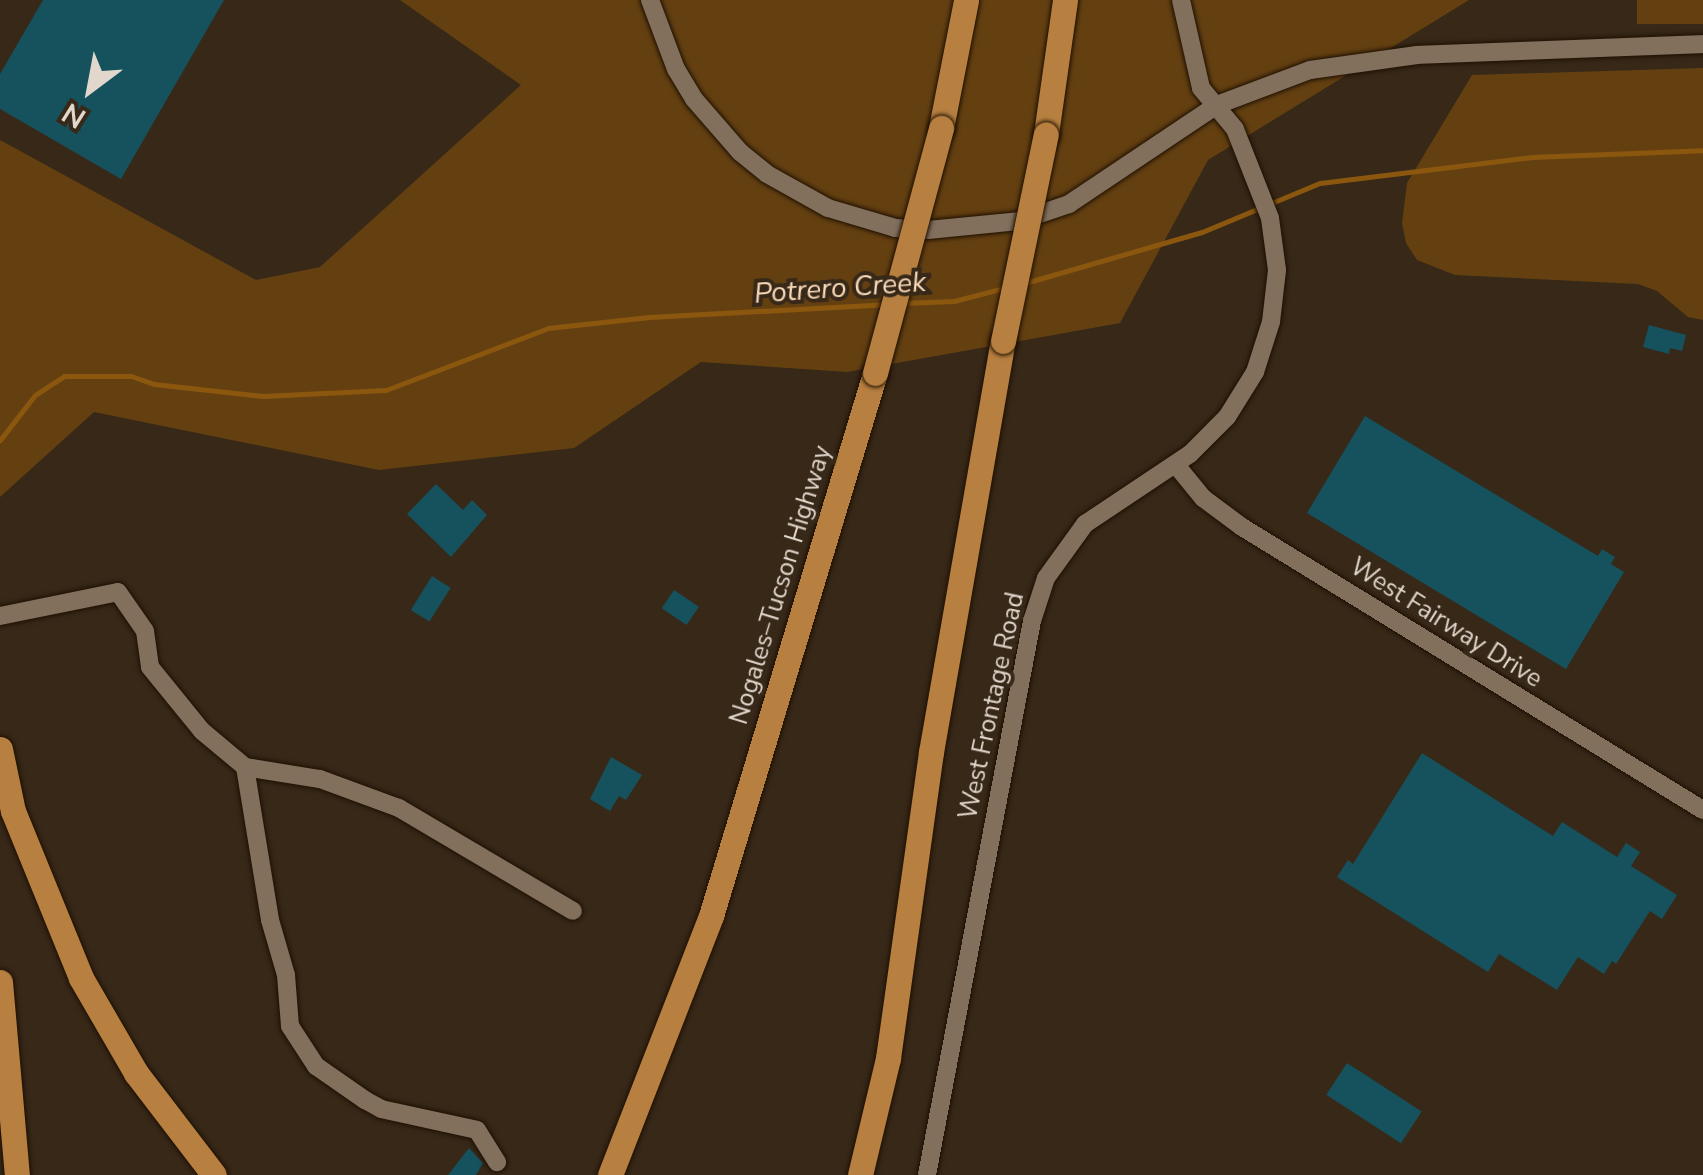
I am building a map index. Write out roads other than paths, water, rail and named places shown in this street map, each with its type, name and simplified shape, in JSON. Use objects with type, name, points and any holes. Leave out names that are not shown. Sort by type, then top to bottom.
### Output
[{"type":"highway","name":"Nogales–Tucson Highway","points":[[610,1175],[711,916],[876,373],[941,128],[966,0]]},
{"type":"highway","points":[[860,1175],[888,1058],[930,752],[1002,341],[1046,134],[1066,0]]},
{"type":"highway","points":[[0,749],[13,812],[81,978],[136,1073],[214,1175]]},
{"type":"highway","points":[[0,982],[18,1175]]},
{"type":"street","points":[[650,0],[661,38],[694,100],[715,127],[767,174],[828,208],[895,228],[961,230],[1019,221],[1069,204],[1217,105],[1276,79],[1417,55],[1703,44]]},
{"type":"street","name":"West Frontage Road","points":[[926,1175],[1038,600],[1056,559],[1084,524],[1176,465],[1227,417],[1254,372],[1276,296],[1274,238],[1250,160],[1217,105],[1201,88],[1181,0]]},
{"type":"street","name":"West Fairway Drive","points":[[1176,465],[1203,498],[1242,527],[1703,810]]},
{"type":"street","points":[[0,616],[118,592],[145,631],[150,667],[202,731],[245,767],[320,779],[399,808],[573,911]]},
{"type":"street","points":[[245,767],[270,920],[286,974],[290,1026],[298,1040],[316,1066],[365,1100],[381,1108],[476,1130],[497,1162]]},
{"type":"waterway","name":"Potrero Creek","points":[[1025,283],[1202,232],[1320,183],[1532,157],[1703,150]]},
{"type":"waterway","name":"Potrero Creek","points":[[902,303],[954,301],[1004,288]]},
{"type":"waterway","name":"Potrero Creek","points":[[0,440],[35,395],[64,376],[131,376],[154,384],[263,396],[386,390],[548,328],[649,317],[886,304]]}]
